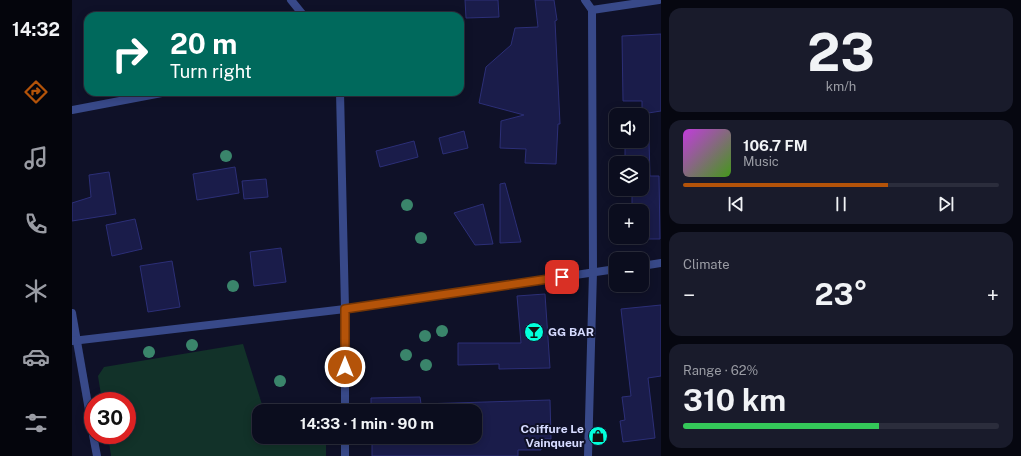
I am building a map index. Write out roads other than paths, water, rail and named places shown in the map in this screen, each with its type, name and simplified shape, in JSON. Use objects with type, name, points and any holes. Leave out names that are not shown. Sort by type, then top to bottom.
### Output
[{"type":"street","points":[[291,0],[301,12]]},
{"type":"street","points":[[585,0],[592,10],[593,272],[588,456]]},
{"type":"street","points":[[592,10],[659,0]]},
{"type":"street","points":[[72,110],[146,96]]},
{"type":"street","points":[[340,96],[345,309],[345,404]]},
{"type":"street","points":[[649,265],[661,263]]},
{"type":"street","points":[[75,341],[345,309],[609,270]]},
{"type":"street","points":[[72,313],[75,341],[85,392]]},
{"type":"street","points":[[95,444],[97,456]]},
{"type":"street","points":[[345,444],[345,456]]},
{"type":"place","name":"GG BAR","points":[[534,332]]},
{"type":"place","name":"Coiffure Le Vainqueur","points":[[598,436]]}]
